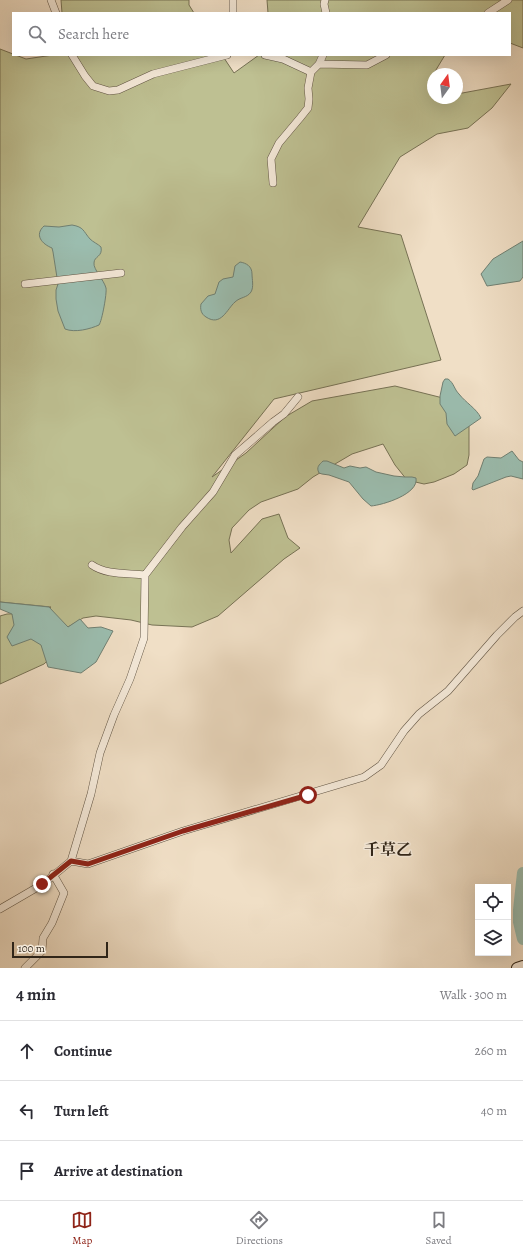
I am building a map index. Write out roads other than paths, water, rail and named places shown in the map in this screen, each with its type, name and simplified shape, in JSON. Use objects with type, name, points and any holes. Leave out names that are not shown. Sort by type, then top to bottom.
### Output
[{"type":"street","points":[[52,0],[56,12]]},
{"type":"street","points":[[233,0],[233,12]]},
{"type":"street","points":[[325,0],[324,4],[326,12]]},
{"type":"street","points":[[490,12],[508,0]]},
{"type":"street","points":[[73,56],[93,86],[114,91],[153,74],[223,56]]},
{"type":"street","points":[[270,56],[283,59],[310,72]]},
{"type":"street","points":[[273,183],[271,158],[279,143],[308,108],[310,72],[319,64],[323,56]]},
{"type":"street","points":[[319,64],[367,65],[384,56]]},
{"type":"street","points":[[25,284],[121,273]]},
{"type":"street","points":[[0,909],[42,884],[71,861],[91,794],[100,753],[114,715],[130,680],[144,638],[145,575],[182,527],[213,492],[235,455],[284,414],[298,397]]},
{"type":"street","points":[[92,565],[98,569],[110,572],[145,575]]},
{"type":"street","points":[[71,861],[88,864],[183,831],[364,777],[381,765],[404,731],[419,714],[448,691],[497,635],[514,617],[523,611]]},
{"type":"street","points":[[25,968],[42,951],[43,938],[52,923],[64,893],[53,874]]},
{"type":"waterway","points":[[523,873],[519,910],[519,922],[523,939]]},
{"type":"district","name":"千草乙","points":[[388,849]]}]
